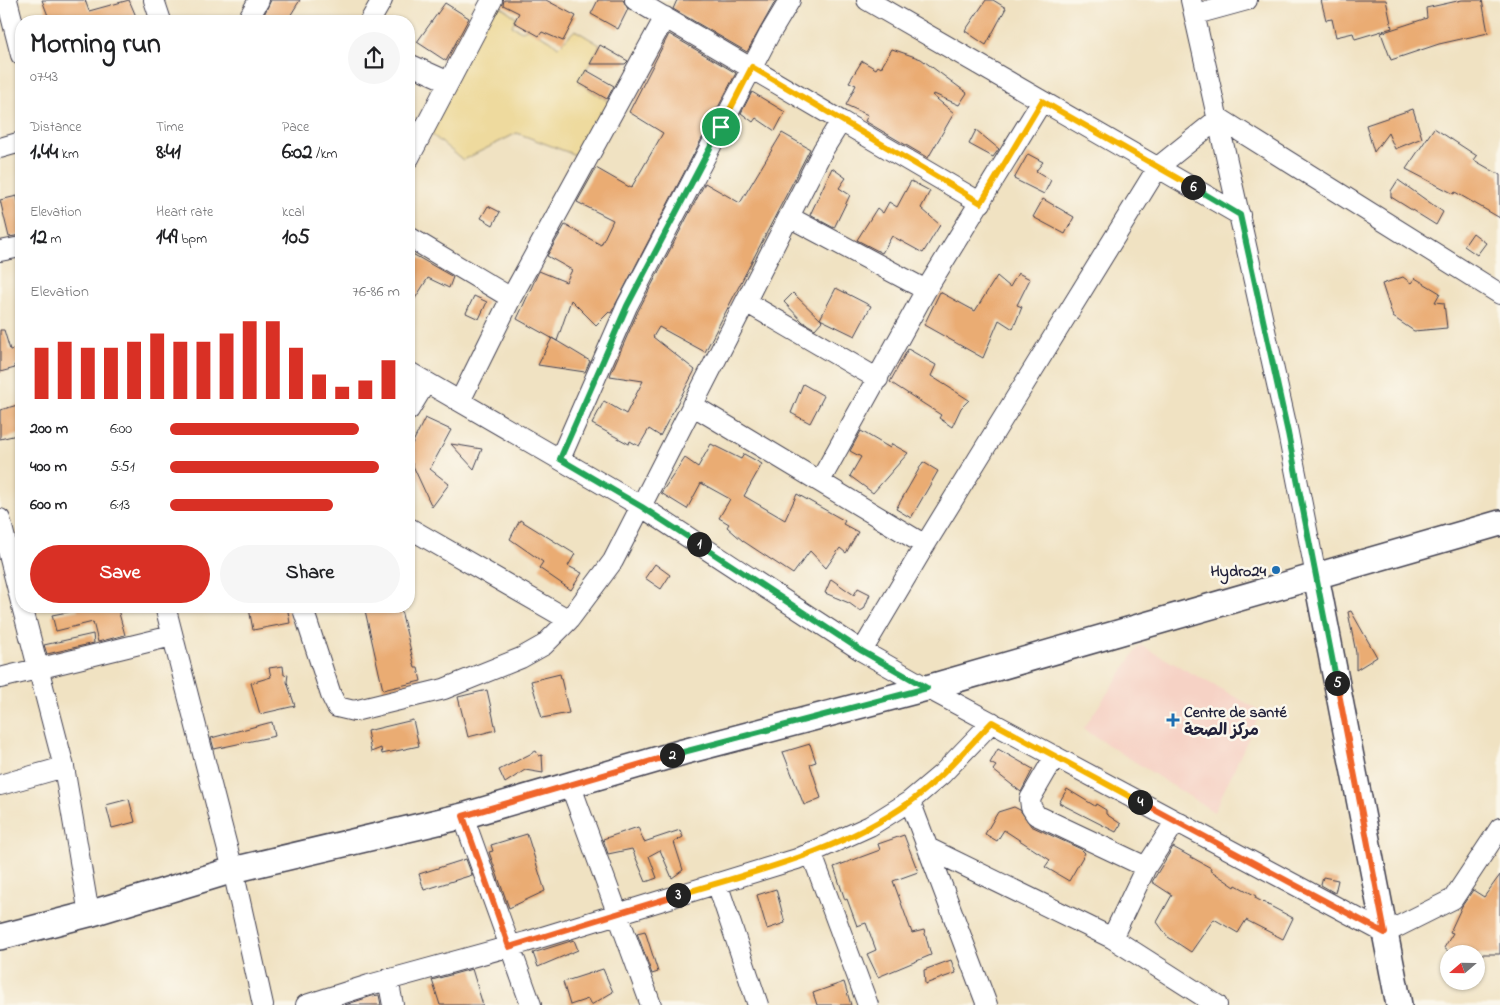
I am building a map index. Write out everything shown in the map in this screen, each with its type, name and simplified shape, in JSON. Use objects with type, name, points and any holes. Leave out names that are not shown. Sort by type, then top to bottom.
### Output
[{"type":"street","points":[[7,0],[15,31]]},
{"type":"street","points":[[154,0],[158,15]]},
{"type":"street","points":[[251,15],[258,0]]},
{"type":"street","points":[[373,15],[382,0]]},
{"type":"street","points":[[415,146],[492,0]]},
{"type":"street","points":[[636,0],[981,203]]},
{"type":"street","points":[[560,459],[627,306],[752,67],[790,0]]},
{"type":"street","points":[[867,0],[893,6],[1042,101],[1240,215]]},
{"type":"street","points":[[1247,0],[1193,7],[1240,215],[1316,576],[1399,1005]]},
{"type":"street","points":[[460,401],[511,298],[665,17]]},
{"type":"street","points":[[415,67],[448,82]]},
{"type":"street","points":[[820,481],[926,290],[1042,101]]},
{"type":"street","points":[[862,651],[925,545],[1158,167],[1219,118]]},
{"type":"street","points":[[1219,118],[1500,294]]},
{"type":"street","points":[[304,613],[331,695],[337,707],[344,710],[354,711],[444,688],[521,658],[544,645],[569,620],[613,561],[822,150],[841,121]]},
{"type":"street","points":[[0,148],[15,144]]},
{"type":"street","points":[[789,217],[926,290]]},
{"type":"street","points":[[415,241],[511,298]]},
{"type":"street","points":[[0,252],[15,248]]},
{"type":"street","points":[[746,302],[878,379]]},
{"type":"street","points":[[415,376],[642,507],[862,651],[927,688],[1385,933]]},
{"type":"street","points":[[415,400],[426,382]]},
{"type":"street","points":[[692,405],[925,545]]},
{"type":"street","points":[[0,519],[15,578]]},
{"type":"street","points":[[0,937],[89,914],[233,870],[463,816],[570,784],[927,688],[1500,523]]},
{"type":"street","points":[[415,531],[569,620]]},
{"type":"street","points":[[24,613],[64,767],[89,914]]},
{"type":"street","points":[[167,613],[233,870],[263,1005]]},
{"type":"street","points":[[0,678],[172,636]]},
{"type":"street","points":[[306,1005],[388,980],[509,947],[797,859],[870,826],[910,801],[942,774],[992,722]]},
{"type":"street","points":[[1056,756],[1030,799],[1031,807],[1036,815],[1146,867]]},
{"type":"street","points":[[0,785],[64,767]]},
{"type":"street","points":[[570,784],[650,1005]]},
{"type":"street","points":[[910,801],[987,1005]]},
{"type":"street","points":[[463,816],[531,1005]]},
{"type":"street","points":[[1112,938],[1146,867],[1176,821]]},
{"type":"street","points":[[1385,933],[1453,899],[1500,828]]},
{"type":"street","points":[[928,848],[1112,938],[1217,1005]]},
{"type":"street","points":[[811,852],[868,1005]]},
{"type":"street","points":[[717,883],[758,1005]]},
{"type":"street","points":[[388,980],[393,1005]]},
{"type":"shaded area","name":"Centre de santé مركز الصحة","points":[[1140,645],[1261,711],[1214,812],[1083,729]]},
{"type":"sand","points":[[492,0],[516,17],[512,26],[522,31],[527,29],[550,40],[558,47],[575,30],[600,45],[579,83],[616,106],[578,156],[517,133],[463,160],[430,133]]},
{"type":"building","points":[[42,0],[85,0],[89,11],[129,0],[135,15],[48,15]]},
{"type":"building","points":[[271,0],[300,0],[291,15],[264,15]]},
{"type":"building","points":[[504,0],[546,0],[576,16],[563,41],[542,32],[539,36],[514,22],[519,13],[503,5]]},
{"type":"building","points":[[598,0],[623,0],[628,9],[618,29],[591,14]]},
{"type":"building","points":[[677,0],[776,0],[747,52],[673,9]]},
{"type":"building","points":[[986,0],[993,0],[1006,8],[986,45],[965,31]]},
{"type":"building","points":[[1321,0],[1386,0],[1392,28],[1355,39],[1353,33],[1336,37],[1332,19],[1326,20]]},
{"type":"building","points":[[1462,0],[1482,0],[1488,33],[1439,44],[1391,60],[1381,33],[1427,18],[1426,8]]},
{"type":"building","points":[[445,3],[469,18],[446,61],[417,42]]},
{"type":"building","points":[[669,34],[736,73],[611,313],[609,312],[596,325],[571,300],[557,341],[517,319],[539,271],[566,282],[572,270],[547,256],[565,225],[601,245],[613,220],[577,202],[596,168],[631,188],[663,133],[629,112]]},
{"type":"building","points":[[600,45],[628,61],[625,64],[590,64]]},
{"type":"building","points":[[892,49],[921,59],[967,93],[959,105],[934,94],[932,95],[954,113],[928,158],[865,121],[868,115],[846,105],[856,85],[849,82],[862,61],[876,69],[878,66],[881,68]]},
{"type":"building","points":[[586,70],[614,86],[607,99],[579,83]]},
{"type":"building","points":[[752,92],[785,112],[775,131],[756,118],[753,122],[741,113]]},
{"type":"building","points":[[1413,109],[1422,138],[1395,149],[1388,133],[1374,152],[1366,125]]},
{"type":"building","points":[[1434,128],[1477,156],[1474,160],[1500,175],[1500,218],[1455,192],[1454,194],[1406,169]]},
{"type":"building","points":[[976,130],[999,149],[993,157],[969,144]]},
{"type":"building","points":[[782,133],[810,149],[705,352],[659,327],[653,337],[695,370],[660,436],[649,429],[639,446],[630,441],[629,444],[592,424],[604,401],[626,414],[643,381],[610,376],[638,311],[705,183],[740,203]]},
{"type":"building","points":[[1028,154],[1043,162],[1036,171],[1051,180],[1044,194],[1014,179]]},
{"type":"building","points":[[832,168],[846,178],[839,188],[850,195],[834,228],[810,215]]},
{"type":"building","points":[[1398,180],[1443,212],[1436,225],[1391,197],[1391,191]]},
{"type":"building","points":[[911,181],[930,191],[921,208],[940,225],[923,253],[892,236],[882,253],[857,240],[877,208],[883,213],[889,202],[897,207]]},
{"type":"building","points":[[15,196],[15,236],[9,237],[0,200]]},
{"type":"building","points":[[1043,199],[1074,217],[1065,234],[1033,217]]},
{"type":"building","points":[[488,206],[500,212],[493,225],[481,218]]},
{"type":"building","points":[[1473,233],[1486,243],[1477,255],[1464,246]]},
{"type":"building","points":[[415,255],[453,277],[449,288],[428,278],[415,299]]},
{"type":"building","points":[[1018,273],[1030,279],[1017,305],[1022,307],[1013,329],[999,320],[983,358],[924,325],[940,292],[975,311],[997,276],[1010,287]]},
{"type":"building","points":[[1403,277],[1411,283],[1415,278],[1440,293],[1435,302],[1444,303],[1447,328],[1414,331],[1393,317],[1382,284]]},
{"type":"building","points":[[836,288],[871,306],[855,336],[820,319]]},
{"type":"building","points":[[793,293],[822,321],[815,329],[803,322],[784,302]]},
{"type":"building","points":[[474,296],[487,302],[479,319],[466,313]]},
{"type":"building","points":[[0,330],[4,330],[10,350],[15,349],[15,368],[0,372]]},
{"type":"building","points":[[552,338],[590,361],[585,372],[538,365]]},
{"type":"building","points":[[908,349],[936,365],[931,376],[969,400],[961,408],[952,427],[939,418],[941,415],[890,382]]},
{"type":"building","points":[[803,384],[824,396],[810,423],[791,413]]},
{"type":"building","points":[[15,406],[15,435],[0,439],[0,410]]},
{"type":"building","points":[[425,418],[451,430],[430,469],[449,484],[432,507],[415,470],[415,438]]},
{"type":"building","points":[[861,431],[890,448],[892,444],[908,453],[873,493],[850,476],[861,457],[850,451]]},
{"type":"building","points":[[451,444],[482,449],[474,469]]},
{"type":"building","points":[[711,444],[741,459],[744,454],[762,464],[744,496],[785,520],[797,494],[845,521],[843,524],[858,532],[846,553],[840,548],[826,568],[810,551],[793,574],[743,541],[727,527],[729,524],[719,518],[730,499],[701,483],[687,509],[661,493],[685,458],[698,467]]},
{"type":"building","points":[[923,462],[938,471],[911,518],[896,509]]},
{"type":"building","points":[[520,520],[575,554],[568,566],[582,573],[571,590],[539,568],[543,562],[510,539]]},
{"type":"building","points":[[655,564],[670,575],[661,589],[645,578]]},
{"type":"building","points":[[831,579],[854,595],[858,588],[870,594],[864,609],[860,611],[849,603],[825,593]]},
{"type":"building","points":[[1351,611],[1377,657],[1356,670],[1356,653],[1348,612]]},
{"type":"building","points":[[62,613],[119,613],[125,635],[98,642],[93,622],[56,631],[52,615]]},
{"type":"building","points":[[250,613],[288,613],[290,623],[253,630]]},
{"type":"building","points":[[366,613],[402,613],[415,668],[418,668],[421,681],[383,690]]},
{"type":"building","points":[[93,634],[94,643],[47,654],[44,645]]},
{"type":"building","points":[[283,666],[284,675],[288,674],[287,682],[295,706],[260,714],[251,683],[271,677],[269,668]]},
{"type":"building","points":[[560,674],[569,713],[542,718],[531,681]]},
{"type":"building","points":[[487,690],[496,730],[468,737],[458,697]]},
{"type":"building","points":[[413,720],[419,746],[382,754],[381,748],[371,752],[367,731]]},
{"type":"building","points":[[272,722],[275,736],[214,749],[211,738]]},
{"type":"building","points":[[810,744],[816,762],[810,764],[821,798],[804,805],[783,752]]},
{"type":"building","points":[[998,749],[1033,769],[1021,792],[993,770],[996,766],[990,763]]},
{"type":"building","points":[[536,751],[539,756],[542,755],[543,773],[525,770],[505,783],[499,770]]},
{"type":"building","points":[[1067,789],[1095,806],[1096,804],[1106,810],[1106,814],[1121,824],[1116,832],[1059,803]]},
{"type":"building","points":[[129,799],[135,822],[112,828],[106,805]]},
{"type":"building","points":[[1014,807],[1020,810],[1031,826],[1081,849],[1085,853],[1069,881],[1045,867],[1050,860],[1004,830],[997,841],[985,834],[998,812]]},
{"type":"building","points":[[638,827],[644,842],[680,830],[683,837],[674,842],[683,870],[672,878],[660,850],[649,856],[657,878],[646,882],[632,849],[608,854],[603,839]]},
{"type":"building","points":[[527,834],[545,891],[509,908],[489,852],[493,851],[491,845]]},
{"type":"building","points":[[904,835],[918,872],[893,881],[912,933],[924,930],[931,955],[878,977],[867,954],[876,950],[866,923],[857,926],[847,899],[845,900],[834,867],[880,850],[878,844]]},
{"type":"building","points":[[1173,847],[1211,868],[1210,870],[1235,887],[1236,885],[1256,896],[1255,898],[1293,918],[1283,939],[1246,920],[1238,933],[1214,919],[1191,952],[1168,937],[1157,922],[1172,895],[1152,882]]},
{"type":"building","points":[[466,859],[472,875],[424,890],[419,874]]},
{"type":"building","points":[[1500,875],[1500,954],[1485,954],[1485,945],[1446,945],[1453,933],[1450,932],[1462,906],[1473,890],[1484,897]]},
{"type":"building","points":[[1323,877],[1338,880],[1335,893],[1321,885]]},
{"type":"building","points":[[776,889],[785,923],[767,929],[757,895]]},
{"type":"building","points":[[645,931],[658,972],[652,974],[637,933]]},
{"type":"building","points":[[574,940],[578,950],[538,967],[533,953]]},
{"type":"building","points":[[951,960],[956,973],[925,984],[924,970]]},
{"type":"building","points":[[472,969],[483,1005],[440,1005],[432,980]]},
{"type":"building","points":[[603,969],[613,992],[591,1005],[588,999],[570,1005],[563,982]]},
{"type":"building","points":[[844,982],[851,1005],[817,1005],[813,993]]},
{"type":"building","points":[[379,995],[381,1005],[345,1005],[372,996]]},
{"type":"place","name":"Hydro24","points":[[1276,570]]},
{"type":"place","name":"Centre de santé مركز الصحة","points":[[1173,720]]},
{"type":"route","points":[[752,67],[981,203],[1042,101],[1240,215],[1288,433],[1385,933],[992,722],[942,774],[910,801],[870,826],[797,859],[509,947],[463,816],[683,752],[927,688],[862,651],[642,507],[560,459],[627,306],[721,127],[752,67]]}]
